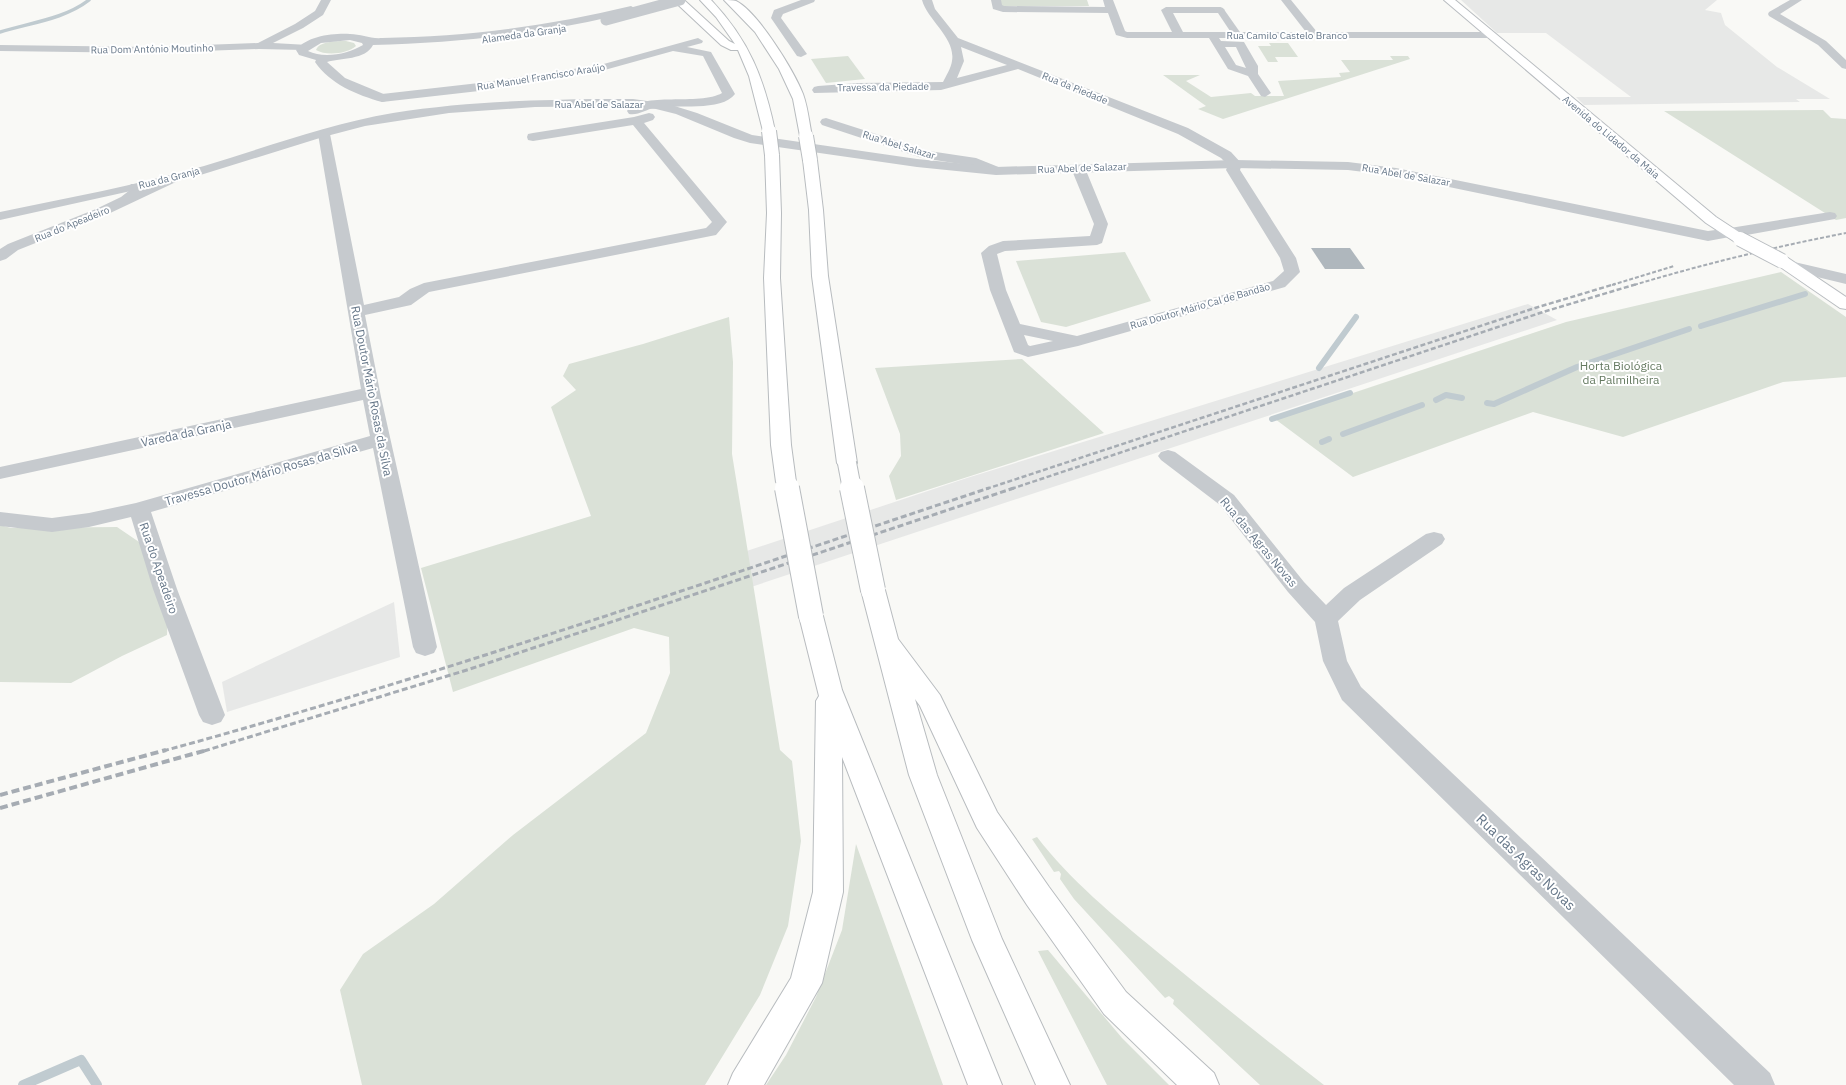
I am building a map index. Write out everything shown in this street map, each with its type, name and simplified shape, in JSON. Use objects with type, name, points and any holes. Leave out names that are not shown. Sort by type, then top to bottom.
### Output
[{"type":"main road","points":[[679,0],[725,44],[746,53]]},
{"type":"main road","points":[[705,0],[725,20],[746,53],[762,99],[769,131],[772,155],[774,213],[772,278],[781,445],[786,482],[811,616],[829,690],[985,1085]]},
{"type":"main road","points":[[729,0],[762,34],[782,62],[797,95],[810,160],[816,210],[820,276],[846,463],[873,590],[923,775],[987,940],[1053,1085]]},
{"type":"main road","name":"Avenida do Lidador da Maia","points":[[1449,0],[1710,220],[1735,236],[1786,263],[1846,304]]},
{"type":"main road","points":[[888,643],[931,702],[987,820],[1038,896],[1115,1003],[1202,1085]]},
{"type":"main road","points":[[746,1085],[806,983],[828,892],[829,690]]},
{"type":"street","points":[[259,46],[299,26],[319,13],[326,0]]},
{"type":"street","name":"Alameda da Granja","points":[[602,19],[661,0]]},
{"type":"street","name":"Alameda da Granja","points":[[366,46],[358,38],[340,38],[319,41],[304,47],[302,50],[307,56],[325,57],[347,55],[366,46],[493,40],[538,33],[679,0]]},
{"type":"street","points":[[801,54],[776,18],[778,12],[810,0]]},
{"type":"street","name":"Rua da Piedade","points":[[927,0],[930,10],[954,40],[1183,131],[1226,155],[1235,164]]},
{"type":"street","points":[[996,0],[997,7],[1003,9],[1110,5]]},
{"type":"street","points":[[1286,0],[1315,36]]},
{"type":"street","points":[[1797,0],[1773,14],[1822,43],[1846,66]]},
{"type":"street","name":"Rua Camilo Castelo Branco","points":[[1110,5],[1120,33],[1127,35],[1179,35],[1215,40],[1237,35],[1490,35]]},
{"type":"street","points":[[1179,35],[1166,10],[1220,10],[1237,35]]},
{"type":"street","points":[[948,85],[958,61],[954,40]]},
{"type":"street","points":[[1215,40],[1232,67],[1252,74]]},
{"type":"street","points":[[1215,40],[1240,44],[1252,66],[1252,74],[1264,93]]},
{"type":"street","name":"Rua Manuel Francisco Araújo","points":[[367,113],[479,87],[601,68],[698,41]]},
{"type":"street","name":"Rua Dom António Moutinho","points":[[0,48],[149,50],[259,46],[304,47]]},
{"type":"street","points":[[631,119],[653,111],[655,104],[671,101],[708,102],[724,99],[729,94],[707,54],[670,49]]},
{"type":"street","points":[[325,57],[321,62],[328,72],[342,82],[367,113]]},
{"type":"street","name":"Travessa da Piedade","points":[[818,90],[859,87],[948,85],[1017,66]]},
{"type":"street","points":[[356,312],[405,301],[416,292],[424,288],[712,232],[720,222],[624,110],[607,102]]},
{"type":"street","name":"Rua Abel de Salazar","points":[[367,113],[380,120],[437,111],[539,104],[607,102],[655,104],[688,113],[737,136],[762,142],[917,163],[996,170],[1235,164],[1348,166],[1396,172],[1708,236],[1735,236],[1830,216]]},
{"type":"street","name":"Rua da Granja","points":[[0,216],[173,178],[330,132],[367,113]]},
{"type":"street","points":[[533,137],[631,119],[688,113]]},
{"type":"street","name":"Rua Abel Salazar","points":[[826,122],[927,155],[976,162],[996,170]]},
{"type":"street","name":"Rua Doutor Mário Rosas da Silva","points":[[330,132],[356,312],[371,393],[425,647]]},
{"type":"street","name":"Rua Doutor Mário Cal de Bandão","points":[[1078,168],[1101,224],[1097,240],[1002,246],[989,253],[998,290],[1020,348],[1028,352],[1078,341],[1278,284],[1292,272],[1288,258],[1234,170],[1235,164]]},
{"type":"street","points":[[126,200],[173,178]]},
{"type":"street","name":"Rua do Apeadeiro","points":[[0,256],[6,248],[111,208],[126,200],[138,191],[136,187]]},
{"type":"street","points":[[111,192],[116,202],[111,208]]},
{"type":"street","points":[[1786,263],[1846,279]]},
{"type":"street","name":"Vareda da Granja","points":[[0,473],[371,393]]},
{"type":"street","name":"Travessa Doutor Mário Rosas da Silva","points":[[139,509],[382,439]]},
{"type":"street","name":"Rua das Agras Novas","points":[[1168,456],[1227,500],[1296,587],[1326,619],[1335,661],[1351,693],[1758,1085]]},
{"type":"street","name":"Rua do Apeadeiro","points":[[0,519],[52,525],[89,520],[139,509],[212,716]]},
{"type":"street","points":[[1326,619],[1352,594],[1434,539]]},
{"type":"shaded area","points":[[1461,0],[1717,0],[1705,10],[1721,13],[1725,25],[1777,67],[1830,99],[1796,99],[1800,102],[1584,105],[1576,97],[1631,97],[1546,33],[1497,33]]},
{"type":"shaded area","points":[[1528,304],[1557,320],[473,679],[463,645],[967,478]]},
{"type":"shaded area","points":[[394,602],[400,657],[227,712],[222,682]]},
{"type":"green space","points":[[1000,0],[1087,0],[1089,6],[1001,6]]},
{"type":"green space","points":[[346,41],[354,43],[356,46],[347,51],[336,53],[325,53],[316,50],[324,43]]},
{"type":"green space","points":[[1269,43],[1288,43],[1298,57],[1275,57],[1278,62],[1268,62],[1258,46],[1271,46]]},
{"type":"green space","points":[[848,56],[865,79],[826,83],[811,59]]},
{"type":"green space","points":[[1390,56],[1408,56],[1410,59],[1223,119],[1198,109],[1206,106],[1163,75],[1200,75],[1186,81],[1211,97],[1251,93],[1255,96],[1284,96],[1278,81],[1341,77],[1339,73],[1350,72],[1341,60],[1393,60]]},
{"type":"green space","points":[[1823,110],[1831,118],[1846,119],[1846,218],[1836,220],[1664,111]]},
{"type":"green space","points":[[1125,252],[1151,301],[1066,327],[1041,322],[1016,261]]},
{"type":"green space","name":"Horta Biológica da Palmilheira","points":[[1781,272],[1846,317],[1846,377],[1783,382],[1623,437],[1533,412],[1353,477],[1275,419],[1566,322]]},
{"type":"green space","points":[[729,317],[733,362],[732,454],[780,750],[792,761],[801,841],[788,926],[760,995],[705,1085],[362,1085],[340,990],[363,954],[434,904],[513,835],[646,733],[670,673],[669,637],[634,628],[453,692],[421,568],[591,516],[551,407],[576,390],[563,376],[569,364],[643,344]]},
{"type":"green space","points":[[1022,359],[1104,433],[896,500],[889,476],[901,456],[900,434],[875,368]]},
{"type":"green space","points":[[0,525],[11,528],[117,527],[142,544],[169,585],[167,635],[122,656],[71,683],[0,682]]},
{"type":"green space","points":[[1037,837],[1078,883],[1108,911],[1281,1052],[1324,1085],[1260,1085],[1173,1004],[1174,1000],[1169,996],[1165,998],[1074,899],[1060,879],[1061,874],[1059,871],[1054,872],[1032,839]]},
{"type":"green space","points":[[856,844],[943,1085],[766,1085],[786,1055],[816,997],[842,930]]},
{"type":"green space","points":[[1048,950],[1122,1038],[1169,1085],[1107,1085],[1038,951]]},
{"type":"building","points":[[1311,248],[1350,248],[1365,269],[1325,269]]},
{"type":"waterway","points":[[0,32],[58,16],[69,12],[89,0]]},
{"type":"waterway","points":[[1701,326],[1805,294]]},
{"type":"waterway","points":[[1319,368],[1356,317]]},
{"type":"waterway","points":[[1487,403],[1494,404],[1577,367],[1689,329]]},
{"type":"waterway","points":[[1272,419],[1350,393]]},
{"type":"waterway","points":[[1436,400],[1446,395],[1462,398]]},
{"type":"waterway","points":[[1343,434],[1422,405]]},
{"type":"waterway","points":[[1322,442],[1329,439]]},
{"type":"waterway","points":[[23,1085],[81,1060],[97,1085]]},
{"type":"railway","points":[[1634,285],[1739,256],[1846,233]]},
{"type":"railway","points":[[1612,285],[1674,266]]},
{"type":"railway","points":[[987,489],[1535,308],[1615,284]]},
{"type":"railway","points":[[1011,489],[1543,312],[1637,284]]},
{"type":"railway","points":[[204,751],[470,669],[1014,488]]},
{"type":"railway","points":[[163,751],[267,722],[475,658],[987,489]]},
{"type":"railway","points":[[0,795],[166,750]]},
{"type":"railway","points":[[0,808],[207,750]]}]
